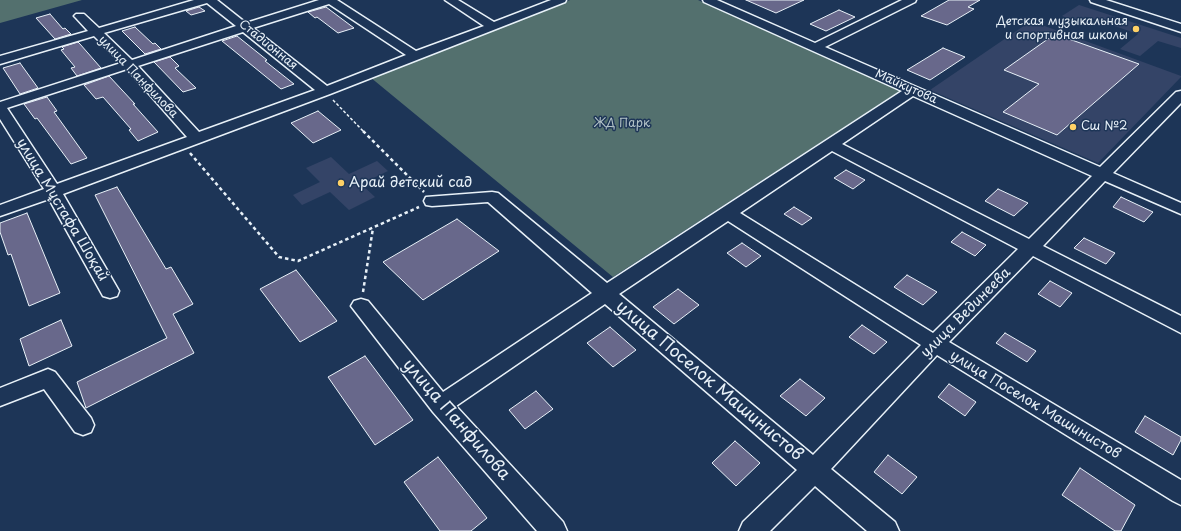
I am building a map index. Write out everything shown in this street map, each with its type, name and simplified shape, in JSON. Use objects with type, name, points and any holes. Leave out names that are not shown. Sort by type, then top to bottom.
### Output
[{"type":"street","points":[[0,60],[206,0]]},
{"type":"street","name":"Стадионная","points":[[210,0],[324,91]]},
{"type":"street","points":[[0,107],[330,0],[415,56]]},
{"type":"street","points":[[450,0],[493,26]]},
{"type":"street","points":[[0,211],[324,91],[561,0]]},
{"type":"street","name":"Майкутова","points":[[708,0],[1181,209]]},
{"type":"street","points":[[816,47],[911,0]]},
{"type":"street","points":[[1095,0],[1181,28]]},
{"type":"street","name":"улица Панфилова","points":[[80,16],[130,65],[196,138]]},
{"type":"street","points":[[440,405],[727,212],[913,90]]},
{"type":"street","name":"улица Вединеева","points":[[752,531],[814,470],[935,344],[1179,101]]},
{"type":"street","name":"улица Мұстафа Шоқай","points":[[0,107],[53,191],[110,291]]},
{"type":"street","points":[[831,144],[1181,324]]},
{"type":"street","name":"улица Поселок Машинистов","points":[[432,201],[492,197],[886,531]]},
{"type":"street","name":"улица Поселок Машинистов","points":[[727,212],[935,344],[1181,493]]},
{"type":"street","name":"улица Панфилова","points":[[361,306],[440,405],[554,531]]},
{"type":"street","points":[[0,397],[48,378],[83,425]]},
{"type":"path","points":[[182,144],[279,257],[298,261],[432,201],[324,91]]},
{"type":"path","points":[[361,306],[373,227]]},
{"type":"shaded area","name":"Детская музыкальная и спортивная школы","points":[[1079,5],[1181,38],[1181,48],[1158,41],[1140,56],[1120,49],[1138,34],[1088,17],[1080,23],[1062,16]]},
{"type":"shaded area","name":"Сш №2","points":[[1031,21],[1181,77],[1098,163],[930,90]]},
{"type":"shaded area","name":"Арай детский сад","points":[[331,157],[349,174],[377,161],[388,171],[361,184],[375,197],[349,210],[330,192],[302,205],[293,195],[320,182],[306,168]]},
{"type":"green space","points":[[0,0],[82,0],[0,23]]},
{"type":"green space","name":"ЖД Парк","points":[[570,0],[698,0],[903,89],[613,277],[370,77]]},
{"type":"building","points":[[746,0],[804,0],[776,13]]},
{"type":"building","points":[[949,0],[980,0],[968,7],[974,9],[947,25],[921,16]]},
{"type":"building","points":[[199,7],[205,11],[191,15],[186,11]]},
{"type":"building","points":[[326,7],[354,28],[338,33],[308,12]]},
{"type":"building","points":[[839,10],[855,17],[826,31],[810,24]]},
{"type":"building","points":[[50,14],[63,29],[65,28],[71,34],[55,39],[36,18]]},
{"type":"building","points":[[135,27],[153,44],[155,43],[161,49],[145,54],[122,31]]},
{"type":"building","points":[[1055,34],[1139,64],[1057,135],[1003,112],[1039,84],[1004,70]]},
{"type":"building","points":[[237,36],[294,84],[281,89],[222,41]]},
{"type":"building","points":[[78,42],[101,68],[77,76],[71,68],[75,67],[61,50],[64,49],[62,47]]},
{"type":"building","points":[[943,48],[965,57],[930,80],[907,70]]},
{"type":"building","points":[[170,57],[179,66],[175,68],[196,88],[183,92],[154,62]]},
{"type":"building","points":[[20,63],[38,88],[20,94],[3,68]]},
{"type":"building","points":[[109,76],[158,132],[138,141],[129,130],[131,129],[103,97],[96,99],[84,85]]},
{"type":"building","points":[[47,97],[57,111],[54,112],[87,158],[71,164],[37,118],[35,119],[24,104]]},
{"type":"building","points":[[318,111],[341,130],[313,143],[291,123]]},
{"type":"building","points":[[846,170],[865,180],[853,189],[834,178]]},
{"type":"building","points":[[117,187],[166,269],[171,267],[193,304],[173,314],[194,353],[86,408],[77,382],[167,338],[95,195]]},
{"type":"building","points":[[998,189],[1028,203],[1014,216],[985,201]]},
{"type":"building","points":[[1121,197],[1153,212],[1144,222],[1113,207]]},
{"type":"building","points":[[794,207],[812,218],[802,225],[784,214]]},
{"type":"building","points":[[27,213],[60,293],[29,306],[11,254],[8,255],[0,232],[0,223]]},
{"type":"building","points":[[457,219],[499,251],[423,300],[383,262]]},
{"type":"building","points":[[962,232],[986,245],[975,256],[951,242]]},
{"type":"building","points":[[1084,238],[1115,253],[1106,264],[1074,248]]},
{"type":"building","points":[[742,243],[761,256],[746,267],[727,253]]},
{"type":"building","points":[[296,270],[337,321],[300,342],[260,289]]},
{"type":"building","points":[[907,275],[937,292],[923,305],[894,287]]},
{"type":"building","points":[[1050,281],[1072,293],[1060,307],[1038,294]]},
{"type":"building","points":[[678,289],[699,305],[674,324],[653,307]]},
{"type":"building","points":[[61,320],[72,346],[29,366],[20,339]]},
{"type":"building","points":[[862,325],[887,342],[874,354],[849,337]]},
{"type":"building","points":[[610,327],[636,350],[613,367],[587,343]]},
{"type":"building","points":[[1005,333],[1036,351],[1027,362],[996,343]]},
{"type":"building","points":[[365,356],[413,420],[375,445],[328,377]]},
{"type":"building","points":[[800,379],[825,398],[806,416],[780,396]]},
{"type":"building","points":[[949,384],[976,402],[965,416],[938,397]]},
{"type":"building","points":[[536,391],[553,409],[525,429],[509,410]]},
{"type":"building","points":[[1145,416],[1181,437],[1181,440],[1173,455],[1135,432]]},
{"type":"building","points":[[735,441],[760,463],[736,486],[712,463]]},
{"type":"building","points":[[888,455],[917,477],[902,494],[874,472]]},
{"type":"building","points":[[438,457],[487,518],[471,531],[440,531],[404,482]]},
{"type":"building","points":[[1080,468],[1135,505],[1121,531],[1115,531],[1062,495]]},
{"type":"place","name":"Детская музыкальная и спортивная школы","points":[[1136,29]]},
{"type":"place","name":"Сш №2","points":[[1073,127]]},
{"type":"place","name":"Арай детский сад","points":[[341,183]]}]
